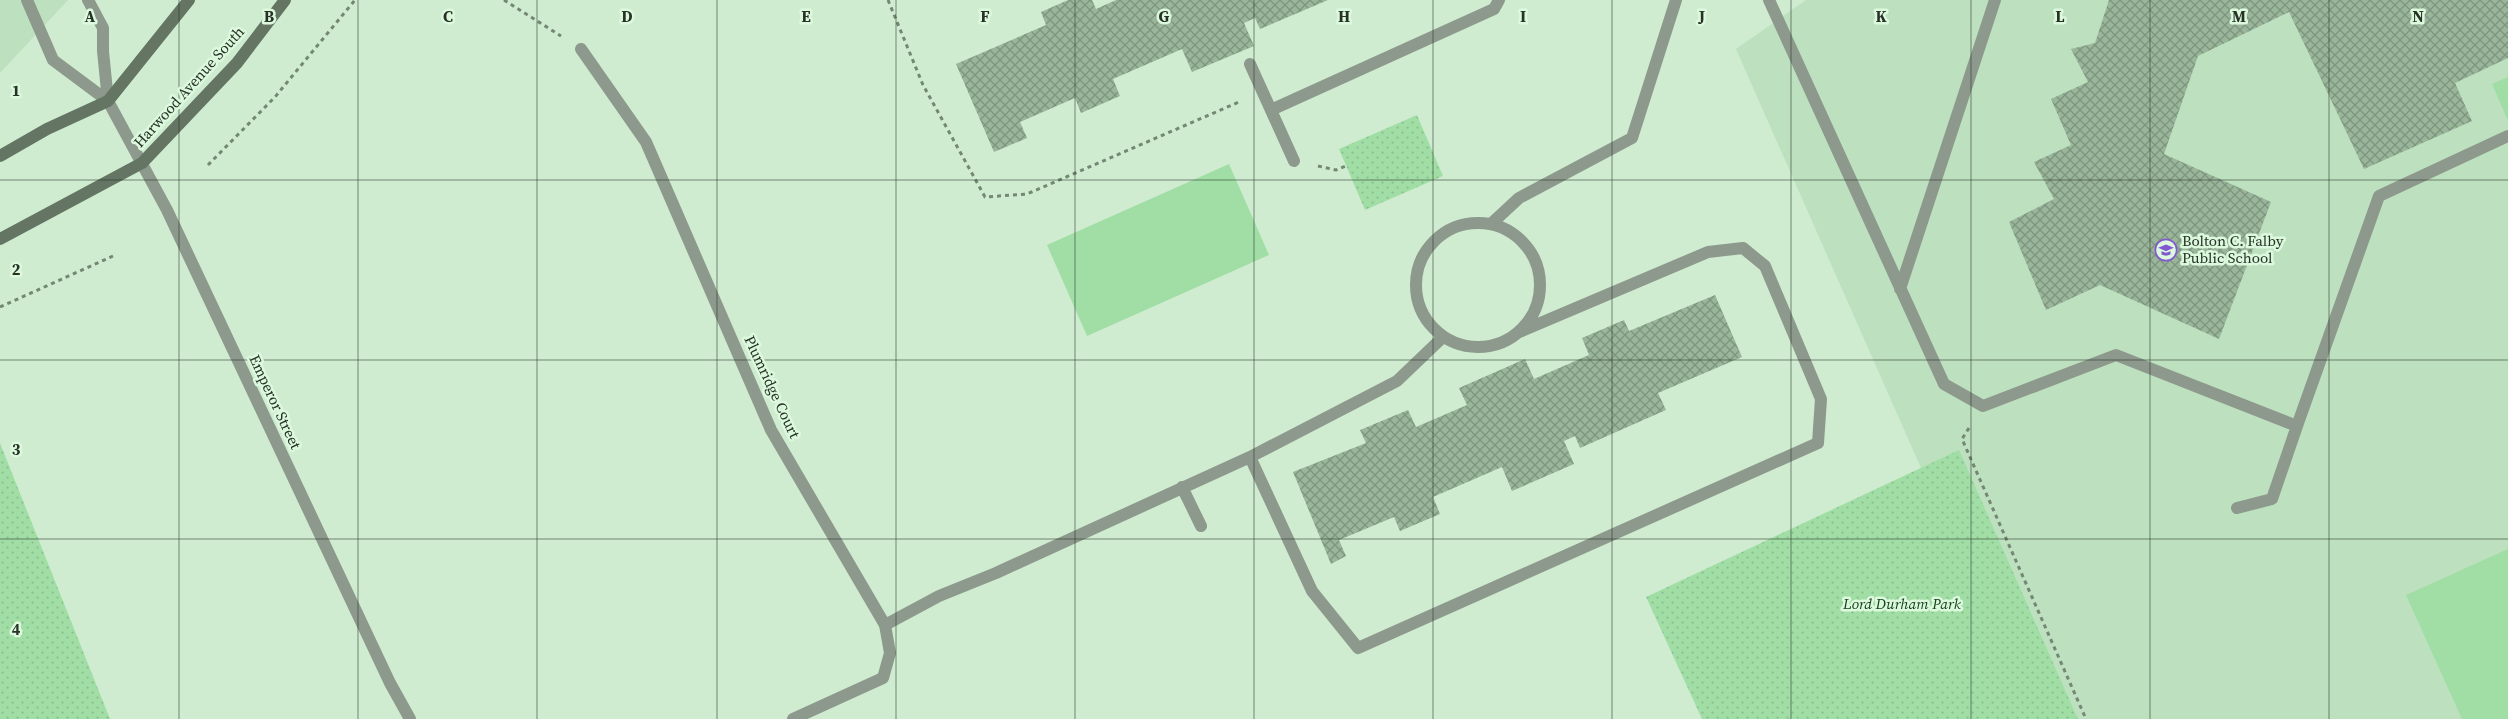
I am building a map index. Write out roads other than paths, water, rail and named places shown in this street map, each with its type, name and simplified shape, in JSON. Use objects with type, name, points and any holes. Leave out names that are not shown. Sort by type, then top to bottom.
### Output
[{"type":"main road","points":[[0,156],[47,128],[108,101],[189,0]]},
{"type":"main road","name":"Harwood Avenue South","points":[[0,239],[142,163],[237,64],[285,0]]},
{"type":"street","points":[[27,0],[53,60],[108,101]]},
{"type":"street","points":[[88,0],[103,28],[103,52],[108,101]]},
{"type":"street","points":[[1271,110],[1494,9],[1499,0]]},
{"type":"street","points":[[1491,224],[1519,198],[1632,138],[1676,0]]},
{"type":"street","points":[[1769,0],[1944,384],[1983,406],[2116,355],[2297,426]]},
{"type":"street","points":[[1900,289],[1995,0]]},
{"type":"street","name":"Plumridge Court","points":[[581,49],[646,142],[771,430],[885,625],[890,653],[883,678],[793,719]]},
{"type":"street","points":[[1250,64],[1294,161]]},
{"type":"street","name":"Emperor Street","points":[[108,101],[166,210],[390,683],[410,719]]},
{"type":"street","points":[[2237,508],[2272,499],[2379,196],[2508,136]]},
{"type":"street","points":[[1250,457],[1312,591],[1358,648],[1818,443],[1821,399],[1765,266],[1743,248],[1708,252],[1500,343],[1480,347],[1461,345],[1443,337],[1428,322],[1418,303],[1415,282],[1420,260],[1432,242],[1449,229],[1469,223],[1491,224],[1511,232],[1526,245],[1536,262],[1540,281],[1538,301],[1530,319],[1517,334]]},
{"type":"street","points":[[885,625],[939,596],[996,573],[1250,457],[1397,381],[1443,337]]},
{"type":"street","points":[[1182,487],[1201,526]]},
{"type":"place","name":"Bolton C. Falby Public School","points":[[2166,250]]},
{"type":"park label","name":"Lord Durham Park","points":[[1902,604]]}]
